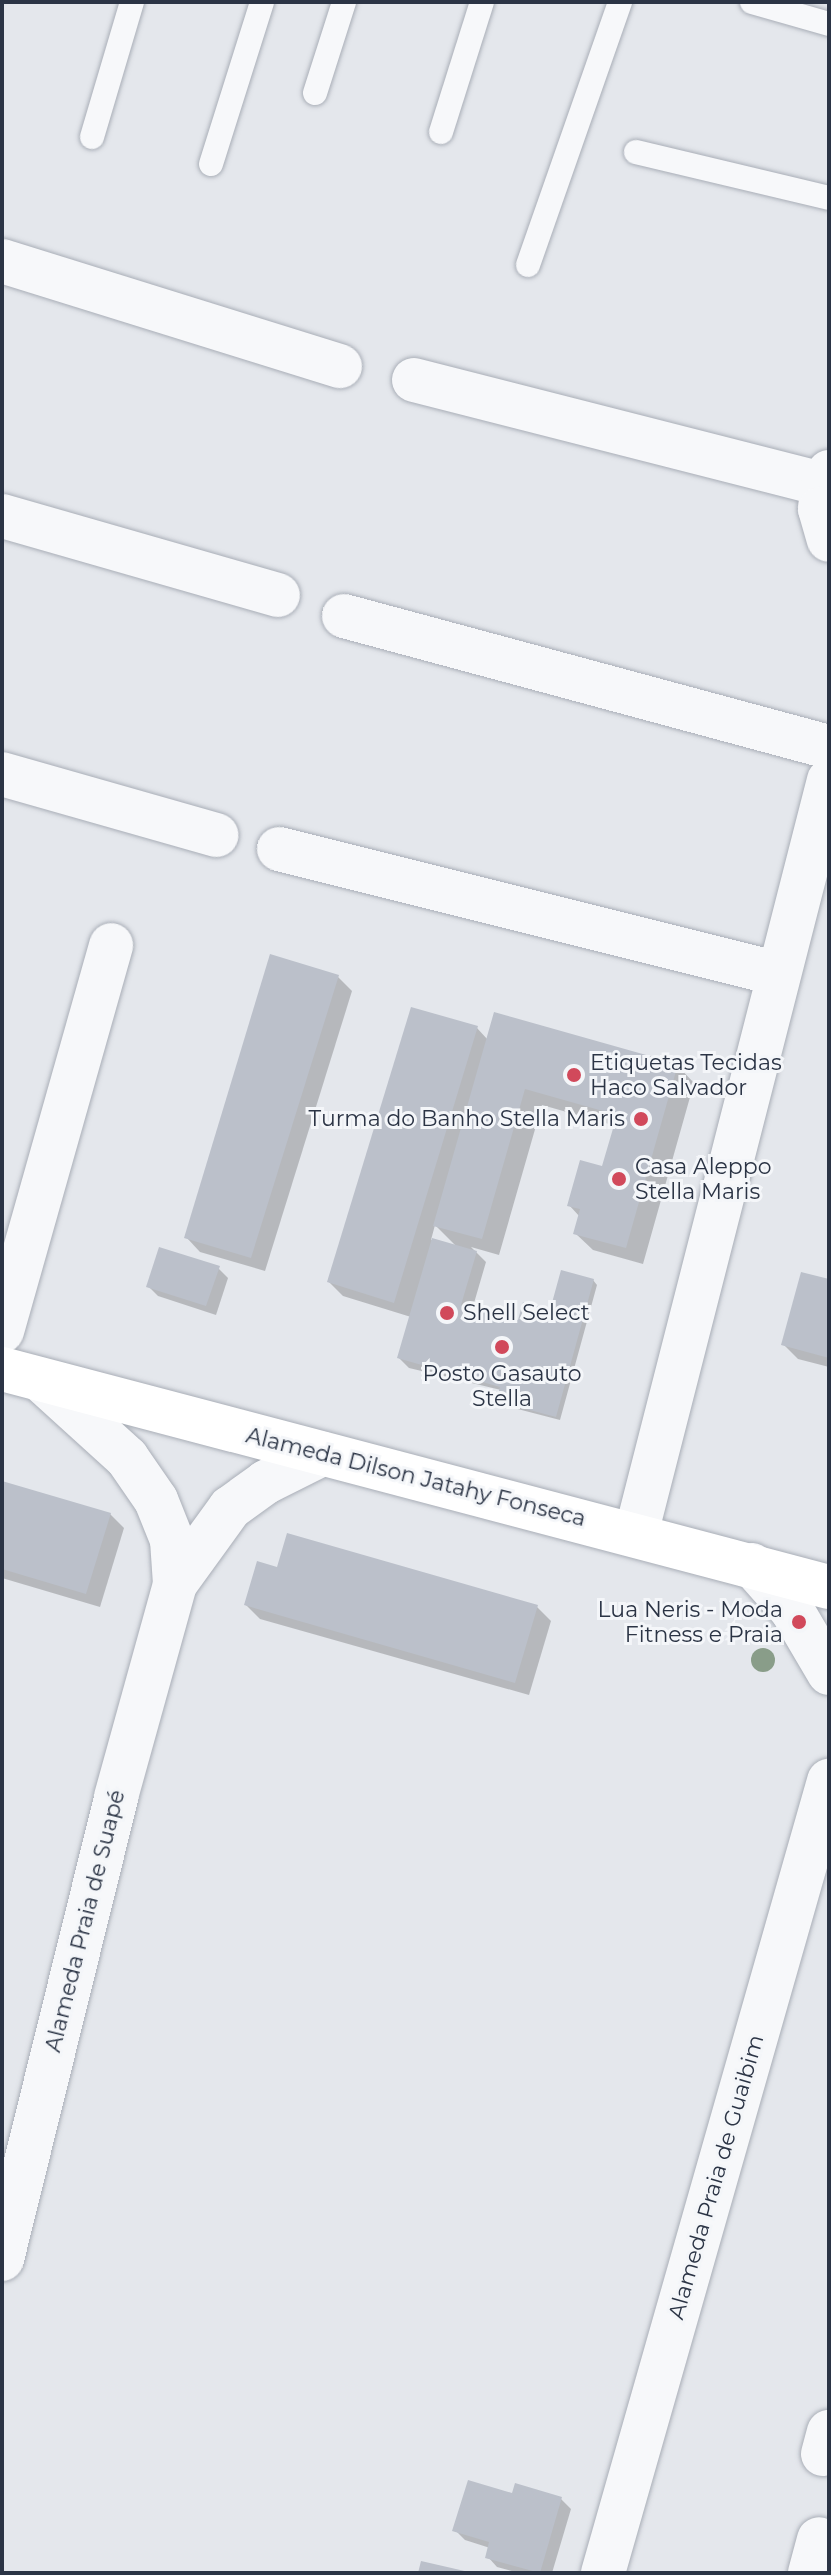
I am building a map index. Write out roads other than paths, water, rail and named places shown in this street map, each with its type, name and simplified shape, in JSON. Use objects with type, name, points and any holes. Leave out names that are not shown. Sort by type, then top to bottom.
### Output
[{"type":"main road","name":"Alameda Dilson Jatahy Fonseca","points":[[22,1375],[829,1587]]},
{"type":"street","points":[[2,261],[340,366]]},
{"type":"street","points":[[414,380],[826,478],[820,509],[829,540]]},
{"type":"street","points":[[2,516],[278,595]]},
{"type":"street","points":[[344,616],[829,747]]},
{"type":"street","points":[[2,774],[216,835]]},
{"type":"street","points":[[636,1534],[829,780]]},
{"type":"street","points":[[279,849],[779,974]]},
{"type":"street","points":[[2,1331],[111,945]]},
{"type":"street","name":"Alameda Praia de Suapé","points":[[2,2259],[116,1797],[175,1584],[172,1540],[156,1500],[127,1458],[22,1375]]},
{"type":"street","name":"Alameda Praia de Suapé","points":[[175,1584],[230,1508],[266,1482],[322,1454]]},
{"type":"street","points":[[752,1565],[792,1610],[829,1673]]},
{"type":"street","name":"Alameda Praia de Guaibim","points":[[603,2573],[829,1781]]},
{"type":"lane","points":[[92,137],[132,2]]},
{"type":"lane","points":[[211,164],[262,2]]},
{"type":"lane","points":[[315,93],[344,2]]},
{"type":"lane","points":[[441,132],[482,2]]},
{"type":"lane","points":[[528,265],[620,2]]},
{"type":"lane","points":[[752,2],[829,24]]},
{"type":"lane","points":[[636,152],[829,198]]},
{"type":"place","name":"Etiquetas Tecidas Haco Salvador","points":[[574,1075]]},
{"type":"place","name":"Turma do Banho Stella Maris","points":[[641,1119]]},
{"type":"place","name":"Casa Aleppo Stella Maris","points":[[619,1179]]},
{"type":"place","name":"Shell Select","points":[[447,1313]]},
{"type":"place","name":"Posto Gasauto Stella","points":[[502,1347]]},
{"type":"place","name":"Lua Neris - Moda Fitness e Praia","points":[[799,1622]]}]
